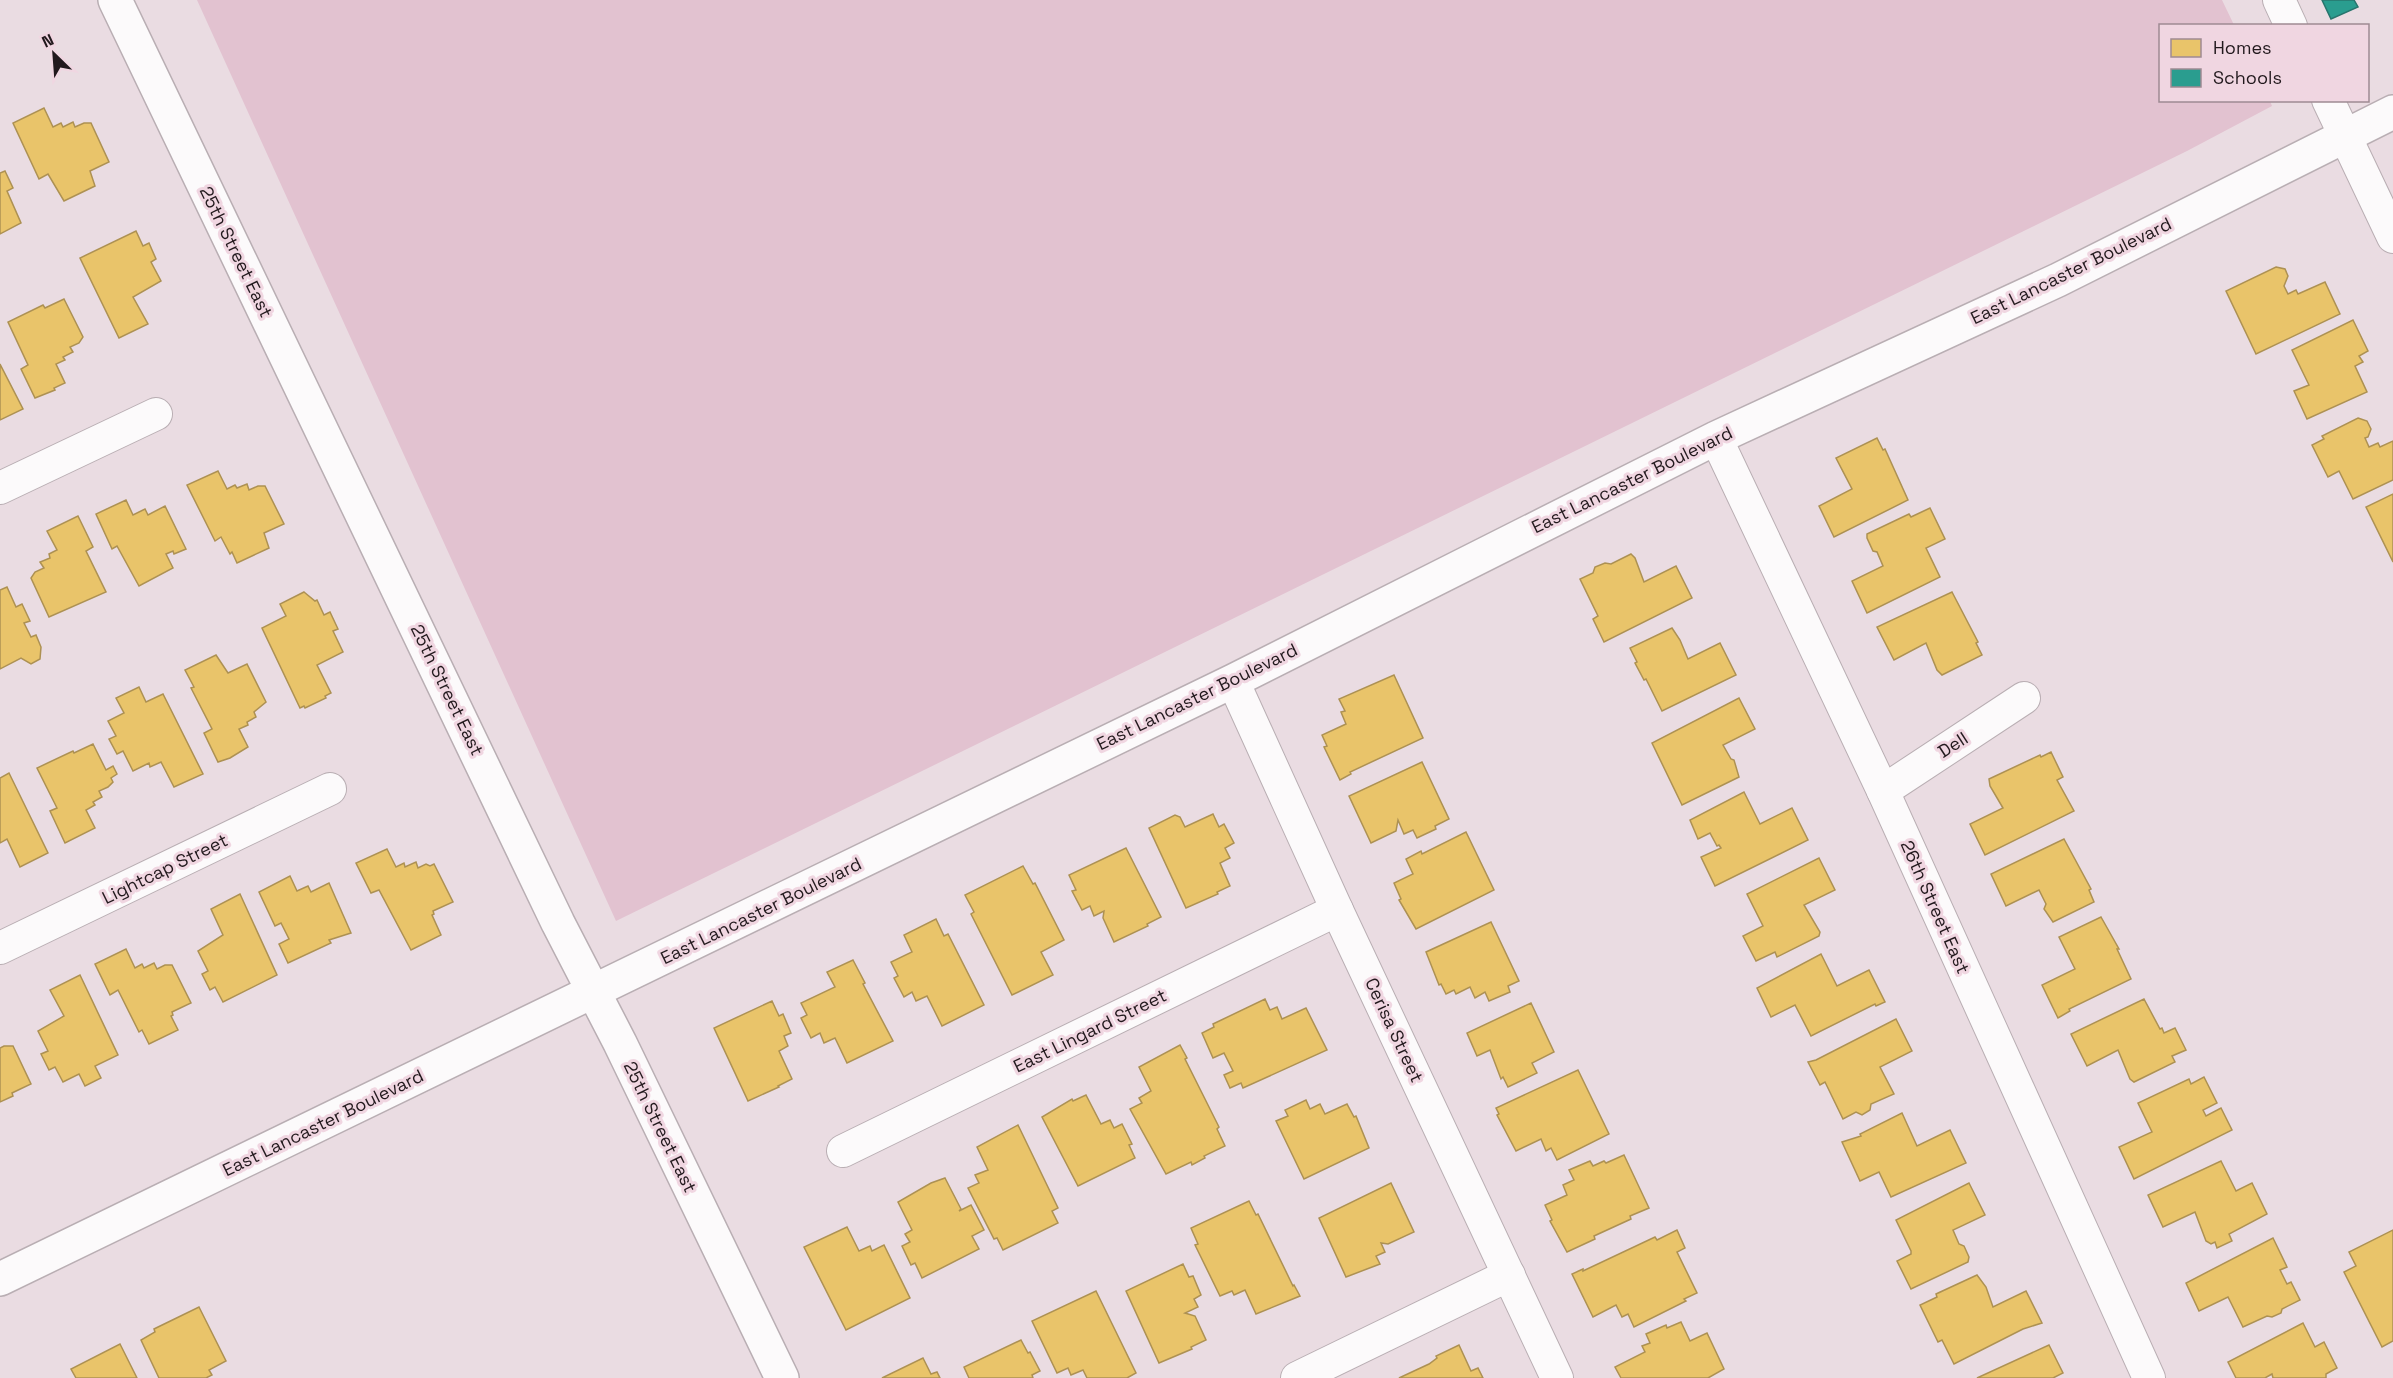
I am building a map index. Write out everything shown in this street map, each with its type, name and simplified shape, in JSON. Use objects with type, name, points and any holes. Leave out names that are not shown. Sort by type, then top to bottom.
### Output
[{"type":"main road","name":"25th Street East","points":[[116,0],[553,912],[782,1378]]},
{"type":"main road","name":"East Lancaster Boulevard","points":[[0,1280],[1233,681],[1716,438],[2058,280],[2393,112]]},
{"type":"street","points":[[2279,0],[2290,24]]},
{"type":"street","points":[[2329,102],[2393,237]]},
{"type":"street","points":[[0,488],[156,414]]},
{"type":"street","name":"26th Street East","points":[[1716,438],[1883,791],[2149,1378]]},
{"type":"street","name":"Cerisa Street","points":[[1233,681],[1337,910],[1557,1378]]},
{"type":"street","name":"Dell","points":[[1883,791],[2024,698]]},
{"type":"street","name":"Lightcap Street","points":[[0,948],[330,789]]},
{"type":"street","name":"East Lingard Street","points":[[843,1151],[1337,910]]},
{"type":"street","points":[[1297,1378],[1509,1275]]},
{"type":"shaded area","points":[[197,0],[2222,0],[2234,24],[2159,24],[2159,102],[2270,102],[2272,106],[2187,151],[616,921]]},
{"type":"building: Homes","points":[[44,108],[53,127],[61,123],[63,127],[73,122],[75,127],[91,123],[109,162],[90,171],[95,186],[64,201],[48,174],[39,179],[13,123]]},
{"type":"building: Homes","points":[[5,171],[13,188],[7,191],[21,223],[0,234],[0,173]]},
{"type":"building: Homes","points":[[136,231],[143,246],[149,243],[156,259],[151,262],[161,281],[133,297],[148,324],[119,338],[80,258]]},
{"type":"building: Homes","points":[[2276,267],[2285,269],[2288,276],[2284,286],[2288,294],[2296,290],[2298,294],[2325,282],[2340,314],[2256,354],[2226,291]]},
{"type":"building: Homes","points":[[64,299],[83,337],[79,343],[70,347],[73,352],[63,357],[65,360],[56,364],[65,383],[35,398],[21,369],[28,365],[8,322],[43,305],[45,308]]},
{"type":"building: Homes","points":[[2353,320],[2368,351],[2359,356],[2363,362],[2355,366],[2367,392],[2307,419],[2294,391],[2309,385],[2292,350]]},
{"type":"building: Homes","points":[[0,364],[23,409],[0,420]]},
{"type":"building: Homes","points":[[2358,418],[2367,421],[2371,429],[2368,437],[2365,438],[2369,447],[2378,443],[2380,447],[2393,441],[2393,480],[2353,499],[2339,471],[2328,477],[2312,445],[2324,439],[2322,436]]},
{"type":"building: Homes","points":[[1877,438],[1883,450],[1885,449],[1908,500],[1834,537],[1819,506],[1852,489],[1836,458]]},
{"type":"building: Homes","points":[[218,471],[227,489],[235,485],[237,488],[247,484],[249,490],[265,486],[284,524],[264,533],[269,548],[237,563],[221,537],[215,541],[187,485]]},
{"type":"building: Homes","points":[[2393,494],[2393,562],[2366,507]]},
{"type":"building: Homes","points":[[126,500],[133,515],[145,509],[148,515],[165,506],[186,549],[174,554],[173,551],[166,554],[173,568],[139,586],[117,546],[112,549],[96,514]]},
{"type":"building: Homes","points":[[1930,508],[1945,539],[1926,548],[1940,577],[1867,613],[1852,581],[1883,566],[1877,552],[1873,551],[1867,534],[1909,514],[1911,517]]},
{"type":"building: Homes","points":[[78,516],[93,547],[86,551],[106,592],[49,617],[31,578],[35,572],[44,568],[40,562],[50,558],[49,554],[57,550],[47,531]]},
{"type":"building: Homes","points":[[1631,554],[1635,558],[1644,582],[1676,566],[1692,598],[1604,642],[1593,619],[1598,616],[1580,579],[1593,573],[1595,567],[1605,563],[1611,564]]},
{"type":"building: Homes","points":[[7,587],[16,607],[22,604],[30,621],[24,623],[31,637],[36,635],[41,647],[40,659],[31,664],[21,658],[0,669],[0,590]]},
{"type":"building: Homes","points":[[304,592],[315,601],[317,600],[324,615],[330,612],[338,629],[333,631],[343,652],[317,665],[331,693],[325,696],[326,698],[300,708],[262,628],[286,616],[280,604]]},
{"type":"building: Homes","points":[[1952,592],[1978,642],[1976,643],[1982,655],[1942,675],[1937,670],[1926,643],[1894,660],[1877,627]]},
{"type":"building: Homes","points":[[1672,628],[1688,659],[1720,643],[1736,675],[1662,711],[1635,663],[1637,662],[1630,648]]},
{"type":"building: Homes","points":[[216,655],[228,673],[247,664],[266,702],[254,712],[256,717],[247,722],[248,725],[239,729],[248,747],[218,762],[204,733],[212,729],[191,688],[194,687],[185,670]]},
{"type":"building: Homes","points":[[1394,675],[1423,738],[1350,772],[1351,774],[1340,780],[1324,747],[1327,746],[1322,735],[1346,724],[1341,712],[1345,711],[1339,699]]},
{"type":"building: Homes","points":[[139,687],[146,702],[163,694],[203,774],[174,787],[161,762],[150,767],[149,763],[133,771],[123,751],[117,754],[109,739],[116,736],[108,721],[124,713],[116,698]]},
{"type":"building: Homes","points":[[1739,698],[1755,729],[1723,745],[1731,759],[1734,760],[1739,777],[1682,805],[1652,743]]},
{"type":"building: Homes","points":[[93,744],[106,770],[113,766],[117,774],[111,778],[113,782],[108,787],[99,791],[102,797],[86,810],[95,828],[65,843],[50,811],[57,808],[37,768]]},
{"type":"building: Homes","points":[[2051,752],[2063,777],[2057,780],[2074,811],[1985,855],[1970,824],[2003,808],[1990,786],[1989,779]]},
{"type":"building: Homes","points":[[1422,762],[1449,819],[1435,826],[1436,829],[1417,838],[1413,830],[1404,834],[1398,820],[1396,831],[1371,843],[1349,796]]},
{"type":"building: Homes","points":[[9,773],[48,853],[20,867],[7,839],[0,843],[0,778]]},
{"type":"building: Homes","points":[[1744,792],[1760,824],[1792,808],[1808,840],[1715,886],[1701,857],[1721,848],[1717,846],[1710,833],[1698,839],[1690,820]]},
{"type":"building: Homes","points":[[1213,814],[1219,827],[1224,824],[1234,843],[1225,848],[1230,858],[1220,863],[1230,886],[1186,908],[1149,828],[1175,815],[1180,817],[1185,827]]},
{"type":"building: Homes","points":[[1466,832],[1494,890],[1416,929],[1399,900],[1401,899],[1394,883],[1413,874],[1406,859],[1421,851],[1422,854]]},
{"type":"building: Homes","points":[[2064,839],[2091,889],[2089,890],[2094,902],[2053,922],[2044,909],[2046,904],[2039,890],[2006,906],[1991,874]]},
{"type":"building: Homes","points":[[1126,848],[1161,917],[1147,924],[1148,926],[1114,942],[1103,918],[1104,911],[1094,916],[1090,906],[1082,910],[1072,891],[1076,890],[1069,875]]},
{"type":"building: Homes","points":[[387,849],[396,867],[404,863],[405,867],[416,862],[418,868],[426,864],[430,866],[434,864],[453,902],[433,911],[432,915],[441,935],[411,950],[379,890],[371,893],[356,863]]},
{"type":"building: Homes","points":[[1819,858],[1835,890],[1804,905],[1820,932],[1819,936],[1777,957],[1775,952],[1756,961],[1743,936],[1763,926],[1747,894]]},
{"type":"building: Homes","points":[[1023,866],[1033,884],[1035,883],[1064,940],[1041,952],[1053,975],[1012,995],[971,914],[974,912],[965,895]]},
{"type":"building: Homes","points":[[290,876],[297,891],[308,886],[311,892],[329,883],[351,933],[329,940],[331,943],[288,963],[279,944],[289,939],[281,923],[275,926],[259,892]]},
{"type":"building: Homes","points":[[240,894],[277,975],[223,1002],[215,987],[210,990],[202,974],[208,971],[198,951],[223,935],[211,909]]},
{"type":"building: Homes","points":[[2101,917],[2119,949],[2117,949],[2131,979],[2069,1009],[2070,1011],[2058,1018],[2042,985],[2075,969],[2059,937]]},
{"type":"building: Homes","points":[[936,919],[944,936],[948,934],[984,1005],[942,1026],[927,996],[916,1001],[912,992],[904,997],[894,978],[898,976],[891,962],[912,952],[904,935]]},
{"type":"building: Homes","points":[[1491,922],[1519,981],[1508,986],[1510,992],[1489,1001],[1485,992],[1475,998],[1470,987],[1456,994],[1454,990],[1446,994],[1441,984],[1439,985],[1426,952]]},
{"type":"building: Homes","points":[[126,949],[135,968],[142,964],[144,968],[154,963],[157,969],[165,965],[172,965],[191,1003],[172,1012],[171,1016],[178,1030],[149,1044],[142,1030],[139,1032],[118,990],[110,995],[95,964]]},
{"type":"building: Homes","points":[[1821,954],[1837,986],[1869,970],[1885,1002],[1876,1006],[1875,1004],[1811,1036],[1795,1005],[1771,1017],[1757,988]]},
{"type":"building: Homes","points":[[853,960],[893,1041],[847,1063],[835,1038],[824,1043],[820,1033],[811,1038],[801,1018],[807,1015],[801,1003],[835,987],[827,972]]},
{"type":"building: Homes","points":[[80,975],[118,1055],[95,1066],[101,1078],[85,1086],[79,1074],[63,1082],[55,1067],[49,1070],[41,1054],[48,1051],[38,1031],[64,1016],[50,990]]},
{"type":"building: Homes","points":[[1265,999],[1270,1010],[1277,1007],[1282,1019],[1306,1008],[1327,1050],[1243,1088],[1241,1083],[1230,1088],[1224,1075],[1233,1071],[1224,1053],[1213,1058],[1202,1033],[1214,1027],[1213,1024]]},
{"type":"building: Homes","points":[[2144,999],[2160,1029],[2162,1028],[2164,1033],[2175,1028],[2186,1050],[2172,1056],[2175,1062],[2134,1082],[2130,1079],[2118,1050],[2087,1066],[2071,1034]]},
{"type":"building: Homes","points":[[772,1001],[779,1016],[783,1014],[791,1033],[784,1036],[788,1046],[779,1051],[792,1079],[748,1101],[714,1028]]},
{"type":"building: Homes","points":[[1531,1003],[1554,1052],[1532,1063],[1537,1073],[1508,1087],[1503,1077],[1501,1079],[1490,1050],[1477,1056],[1467,1033]]},
{"type":"building: Homes","points":[[1896,1019],[1912,1051],[1880,1067],[1894,1094],[1871,1104],[1870,1110],[1862,1115],[1856,1112],[1843,1119],[1825,1082],[1820,1085],[1808,1062]]},
{"type":"building: Homes","points":[[1180,1045],[1219,1127],[1217,1129],[1225,1146],[1204,1156],[1205,1158],[1192,1165],[1191,1162],[1166,1174],[1130,1109],[1142,1103],[1139,1098],[1151,1091],[1139,1067]]},
{"type":"building: Homes","points":[[13,1046],[31,1084],[0,1102],[0,1048]]},
{"type":"building: Homes","points":[[1578,1070],[1609,1134],[1557,1160],[1551,1148],[1546,1151],[1541,1139],[1516,1151],[1497,1115],[1499,1114],[1496,1108]]},
{"type":"building: Homes","points":[[2204,1077],[2217,1103],[2203,1110],[2206,1116],[2221,1108],[2232,1130],[2134,1179],[2119,1147],[2152,1132],[2138,1103],[2189,1079],[2191,1084]]},
{"type":"building: Homes","points":[[1086,1095],[1101,1124],[1110,1120],[1114,1128],[1122,1124],[1132,1144],[1129,1145],[1135,1158],[1078,1186],[1042,1117],[1072,1099],[1073,1101]]},
{"type":"building: Homes","points":[[1306,1100],[1310,1109],[1320,1104],[1325,1114],[1347,1104],[1354,1117],[1356,1116],[1369,1148],[1304,1179],[1276,1121],[1288,1116],[1285,1110]]},
{"type":"building: Homes","points":[[1902,1113],[1917,1146],[1950,1130],[1966,1163],[1891,1197],[1879,1172],[1860,1181],[1842,1142],[1861,1136],[1860,1134]]},
{"type":"building: Homes","points":[[1018,1125],[1058,1208],[1052,1211],[1058,1223],[1003,1250],[997,1238],[994,1239],[968,1188],[979,1183],[975,1175],[988,1170],[977,1147]]},
{"type":"building: Homes","points":[[1624,1155],[1649,1208],[1630,1216],[1631,1219],[1594,1236],[1595,1239],[1567,1252],[1550,1221],[1552,1220],[1545,1205],[1567,1195],[1563,1185],[1574,1180],[1569,1170],[1590,1161],[1593,1166]]},
{"type":"building: Homes","points":[[2221,1161],[2236,1191],[2252,1183],[2267,1214],[2229,1234],[2232,1241],[2217,1248],[2215,1242],[2211,1244],[2206,1241],[2195,1212],[2163,1227],[2148,1195]]},
{"type":"building: Homes","points":[[945,1178],[961,1209],[959,1211],[971,1205],[984,1230],[972,1236],[979,1249],[922,1278],[915,1263],[911,1265],[902,1246],[910,1242],[905,1234],[912,1230],[898,1202],[931,1183]]},
{"type":"building: Homes","points":[[1391,1183],[1414,1232],[1388,1244],[1381,1243],[1385,1252],[1376,1256],[1380,1264],[1346,1277],[1319,1218]]},
{"type":"building: Homes","points":[[1969,1183],[1985,1215],[1953,1230],[1959,1244],[1964,1246],[1969,1257],[1968,1262],[1911,1289],[1897,1261],[1911,1254],[1911,1251],[1896,1220]]},
{"type":"building: Homes","points":[[1249,1201],[1300,1296],[1256,1314],[1245,1290],[1234,1295],[1232,1291],[1220,1296],[1195,1245],[1198,1244],[1191,1228]]},
{"type":"building: Homes","points":[[847,1227],[859,1251],[870,1246],[872,1251],[884,1245],[910,1298],[846,1330],[804,1247]]},
{"type":"building: Homes","points":[[1677,1230],[1685,1248],[1677,1252],[1697,1293],[1684,1299],[1686,1301],[1634,1327],[1628,1314],[1622,1317],[1616,1305],[1593,1317],[1572,1274],[1655,1237],[1657,1240]]},
{"type":"building: Homes","points":[[2393,1230],[2393,1341],[2382,1347],[2344,1272],[2356,1266],[2349,1252]]},
{"type":"building: Homes","points":[[2273,1238],[2287,1267],[2280,1270],[2287,1284],[2291,1282],[2300,1300],[2282,1309],[2281,1313],[2272,1317],[2267,1316],[2243,1327],[2228,1297],[2199,1311],[2186,1283]]},
{"type":"building: Homes","points":[[1183,1264],[1189,1277],[1193,1276],[1201,1295],[1194,1299],[1198,1307],[1185,1313],[1195,1316],[1206,1340],[1191,1347],[1192,1349],[1159,1363],[1126,1291]]},
{"type":"building: Homes","points":[[1977,1275],[1986,1287],[1993,1307],[2026,1291],[2042,1323],[2023,1329],[1954,1364],[1942,1340],[1938,1342],[1920,1305],[1937,1297],[1936,1294]]},
{"type":"building: Homes","points":[[1096,1291],[1136,1373],[1127,1378],[1087,1378],[1083,1370],[1071,1375],[1068,1368],[1057,1373],[1032,1321]]},
{"type":"building: Homes","points":[[199,1307],[226,1361],[209,1370],[212,1375],[206,1378],[159,1378],[141,1340],[155,1332],[154,1329]]},
{"type":"building: Homes","points":[[1681,1322],[1690,1341],[1707,1333],[1724,1369],[1708,1378],[1621,1378],[1615,1367],[1645,1352],[1642,1346],[1650,1343],[1646,1334],[1666,1325],[1667,1328]]},
{"type":"building: Homes","points":[[2303,1323],[2315,1347],[2324,1342],[2337,1368],[2326,1374],[2326,1378],[2273,1378],[2272,1374],[2265,1378],[2236,1378],[2228,1362]]},
{"type":"building: Homes","points":[[1021,1340],[1040,1371],[1032,1375],[1033,1378],[969,1378],[964,1367]]},
{"type":"building: Homes","points":[[120,1344],[137,1378],[76,1378],[71,1369]]},
{"type":"building: Homes","points":[[1459,1345],[1471,1371],[1478,1368],[1483,1378],[1399,1378],[1429,1364],[1437,1358],[1436,1356]]},
{"type":"building: Homes","points":[[2049,1345],[2063,1373],[2053,1378],[1977,1378]]},
{"type":"building: Homes","points":[[923,1358],[931,1374],[937,1372],[940,1378],[882,1378]]},
{"type":"building: Schools","points":[[2322,0],[2354,0],[2358,7],[2331,19]]}]
